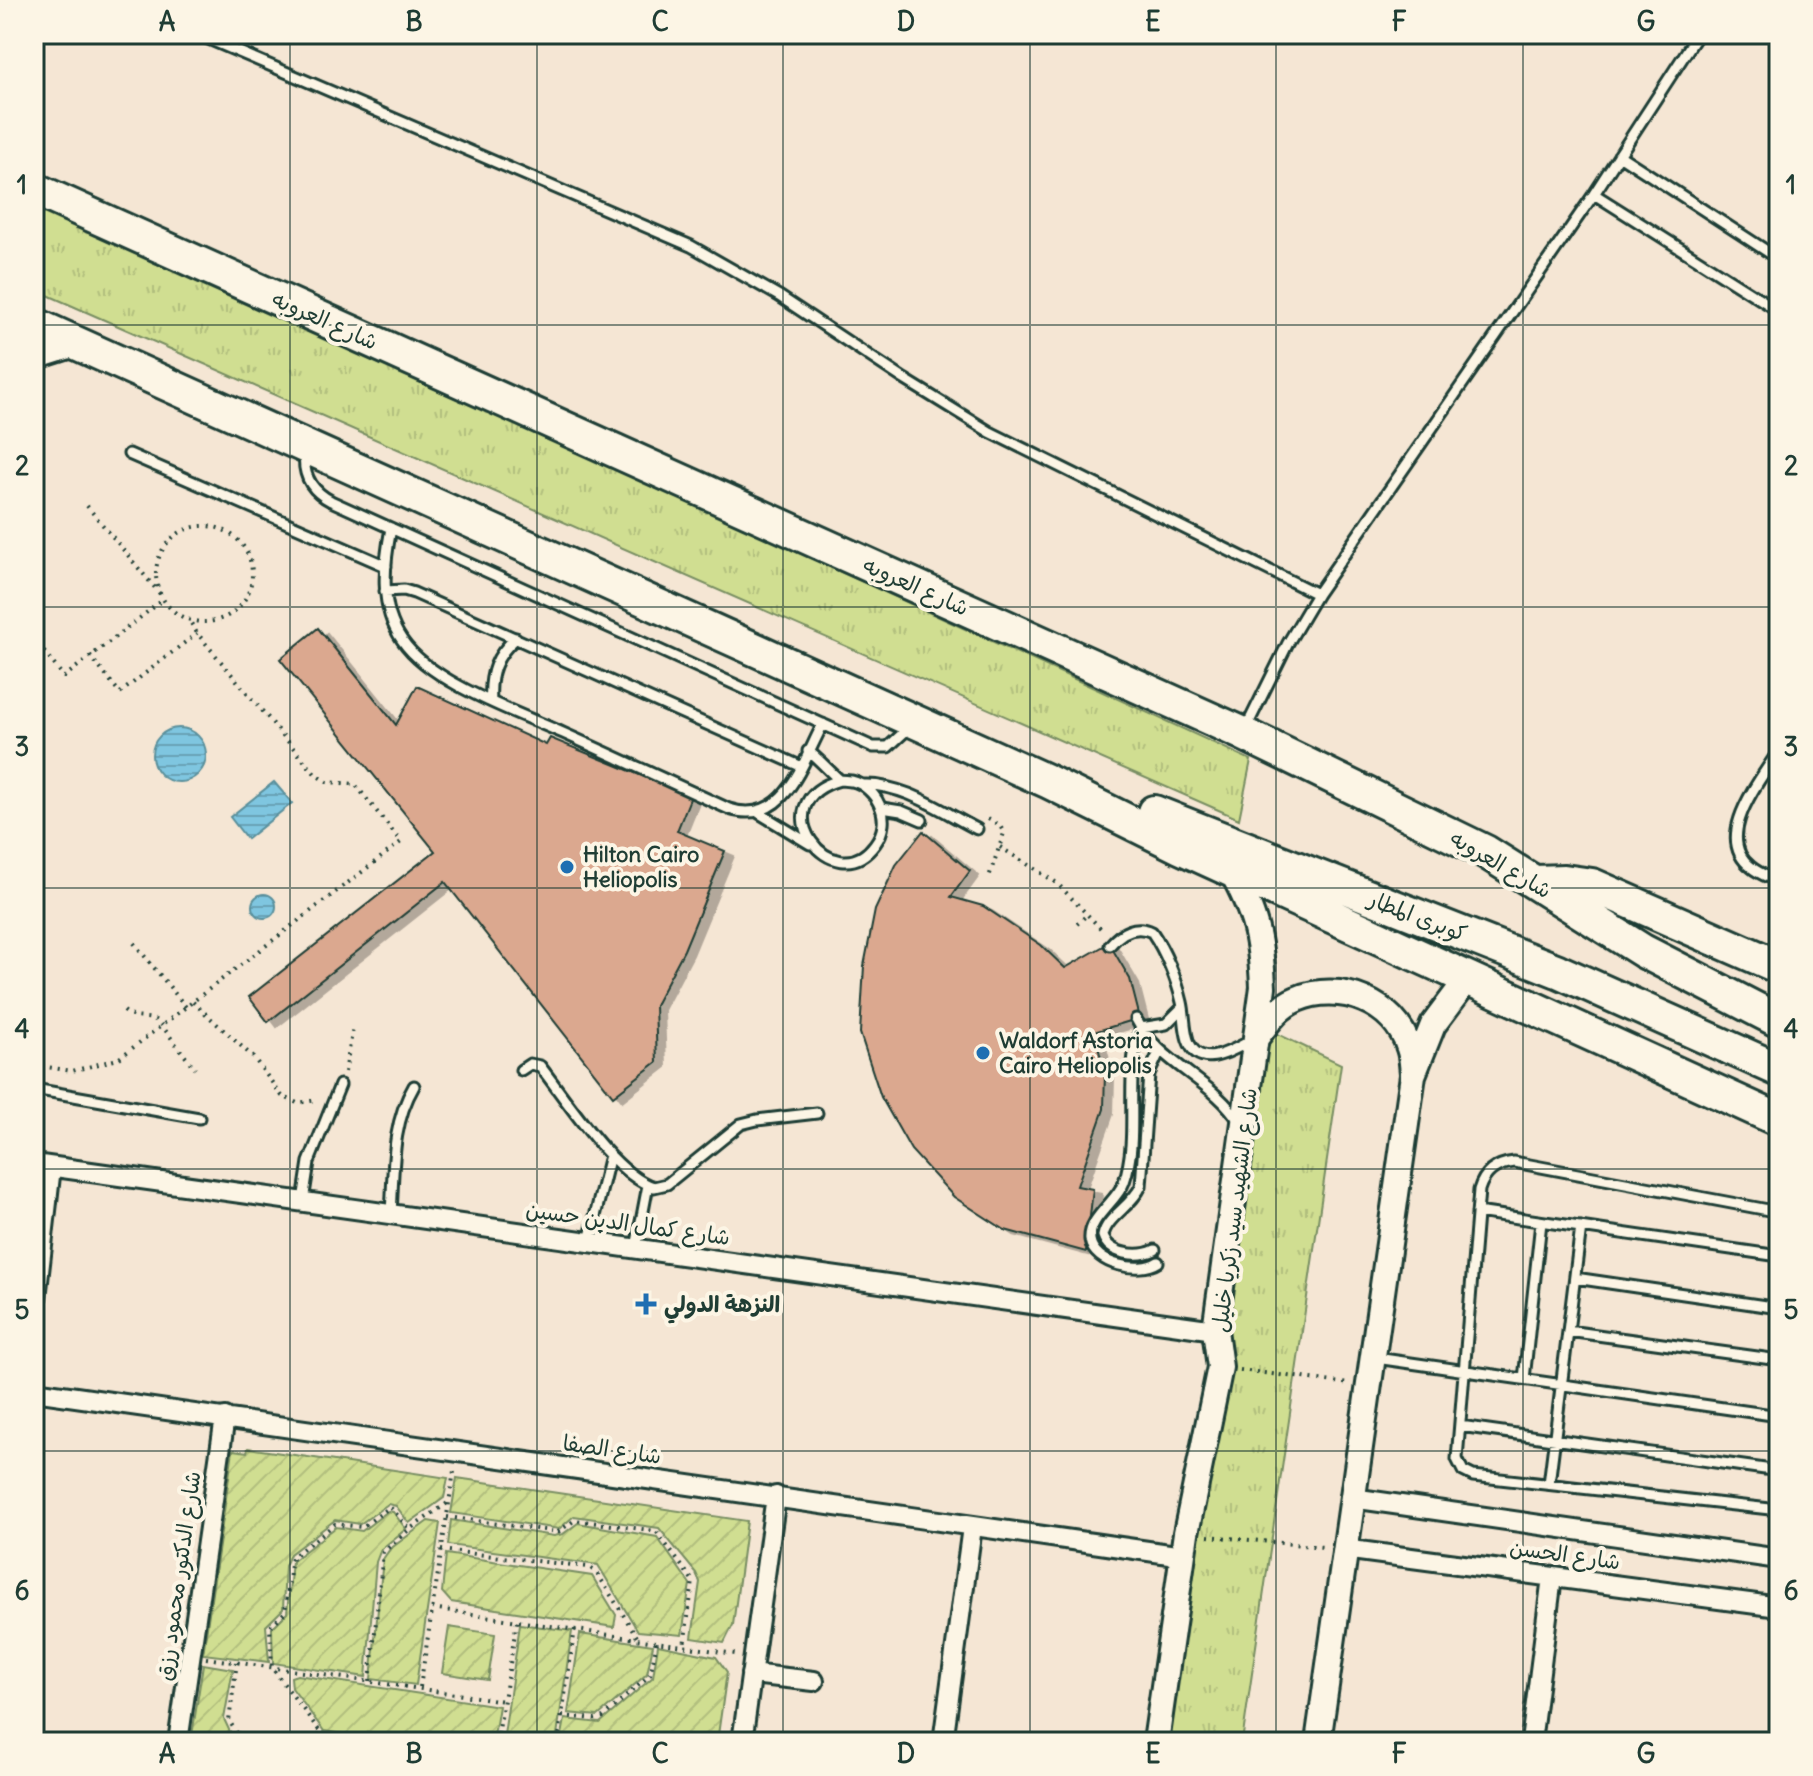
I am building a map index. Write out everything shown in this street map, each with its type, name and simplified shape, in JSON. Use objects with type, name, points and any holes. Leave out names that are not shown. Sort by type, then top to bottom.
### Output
[{"type":"highway","name":"شارع العروبه","points":[[34,189],[1244,734],[1486,852],[1643,951],[1779,1021]]},
{"type":"highway","points":[[34,324],[1049,782],[1231,870],[1779,1120]]},
{"type":"highway","name":"كوبرى المطار","points":[[1049,782],[1154,812],[1558,971],[1779,1070]]},
{"type":"highway","points":[[1536,882],[1564,881],[1592,885],[1779,967]]},
{"type":"main road","points":[[34,356],[75,343]]},
{"type":"street","name":"شارع الشهيد سيد زكريا خليل","points":[[1156,1742],[1184,1545],[1220,1367],[1215,1330],[1263,987],[1262,953],[1257,928],[1249,904],[1231,870]]},
{"type":"street","points":[[1318,1742],[1413,1075],[1433,1025],[1469,977]]},
{"type":"street","points":[[1256,1038],[1273,1015],[1295,999],[1322,992],[1350,994],[1376,1004],[1396,1023],[1409,1048],[1413,1075]]},
{"type":"street","points":[[34,1316],[42,1166]]},
{"type":"street","name":"شارع كمال الدين حسين","points":[[42,1166],[1215,1330]]},
{"type":"street","name":"شارع الصفا","points":[[34,1391],[776,1496],[972,1527],[1184,1545]]},
{"type":"street","name":"شارع الدكتور محمود رزق","points":[[178,1742],[225,1417]]},
{"type":"street","points":[[742,1742],[776,1496]]},
{"type":"street","name":"شارع الحسن","points":[[1352,1498],[1779,1559]]},
{"type":"street","points":[[943,1742],[972,1527]]},
{"type":"street","name":"شارع الحسن","points":[[1344,1549],[1779,1607]]},
{"type":"street","points":[[1531,1742],[1552,1577]]},
{"type":"street","points":[[752,1666],[814,1681]]},
{"type":"lane","points":[[197,34],[691,246],[779,296],[990,432],[1317,594]]},
{"type":"lane","points":[[1244,734],[1273,670],[1317,594],[1594,194],[1698,34]]},
{"type":"lane","points":[[1619,155],[1779,259]]},
{"type":"lane","points":[[1594,194],[1779,311]]},
{"type":"lane","points":[[306,446],[306,475],[320,495],[873,747],[883,749],[893,744],[915,722]]},
{"type":"lane","points":[[129,454],[386,566]]},
{"type":"lane","points":[[391,528],[385,591],[389,613],[401,639],[420,661],[491,701],[729,809],[759,813],[772,807],[783,796],[823,724]]},
{"type":"lane","points":[[385,591],[414,593],[800,766]]},
{"type":"lane","points":[[491,701],[492,671],[498,658],[516,638]]},
{"type":"lane","points":[[1779,750],[1737,821],[1735,832],[1736,843],[1745,862],[1752,869],[1779,882]]},
{"type":"lane","points":[[808,751],[840,780]]},
{"type":"lane","points":[[812,846],[805,833],[803,819],[806,804],[814,792],[840,780],[897,790],[977,829]]},
{"type":"lane","points":[[759,813],[823,855],[836,860],[850,860],[863,856],[873,847],[881,836],[884,822],[882,808],[875,795],[863,785]]},
{"type":"lane","points":[[882,808],[901,811],[922,820]]},
{"type":"lane","points":[[1111,943],[1135,928],[1152,932],[1183,1007],[1188,1042],[1202,1056],[1224,1055],[1256,1038]]},
{"type":"lane","points":[[1139,1024],[1166,1024],[1183,1007]]},
{"type":"lane","points":[[1139,1024],[1160,1050],[1216,1093],[1244,1129]]},
{"type":"lane","points":[[1139,1024],[1135,1047],[1132,1141],[1123,1185],[1092,1227],[1090,1238],[1093,1249],[1101,1258],[1112,1262],[1147,1267],[1158,1262]]},
{"type":"lane","points":[[1155,1250],[1138,1254],[1115,1250],[1105,1242],[1104,1230],[1137,1194],[1143,1177],[1149,1074],[1160,1050]]},
{"type":"lane","points":[[521,1070],[530,1064],[540,1066],[610,1155],[654,1187],[667,1184],[741,1124],[817,1113]]},
{"type":"lane","points":[[303,1201],[309,1162],[340,1085]]},
{"type":"lane","points":[[391,1213],[396,1127],[403,1105],[414,1086]]},
{"type":"lane","points":[[34,1089],[199,1118]]},
{"type":"lane","points":[[1132,1125],[1146,1126]]},
{"type":"lane","points":[[589,1241],[610,1155]]},
{"type":"lane","points":[[1779,1212],[1514,1162],[1495,1167],[1487,1173],[1479,1190],[1457,1459],[1468,1474],[1770,1509],[1779,1507]]},
{"type":"lane","points":[[636,1248],[648,1185]]},
{"type":"lane","points":[[1123,1185],[1137,1194]]},
{"type":"lane","points":[[1477,1212],[1779,1256]]},
{"type":"lane","points":[[1524,1379],[1541,1222]]},
{"type":"lane","points":[[1549,1484],[1581,1227]]},
{"type":"lane","points":[[1575,1278],[1779,1308]]},
{"type":"lane","points":[[1568,1331],[1779,1360]]},
{"type":"lane","points":[[1372,1357],[1779,1416]]},
{"type":"lane","points":[[1460,1426],[1779,1471]]},
{"type":"path","points":[[87,506],[162,597],[178,614],[189,620],[214,621],[236,610],[244,600],[250,589],[251,564],[240,542],[219,528],[207,526],[182,531],[172,538],[164,548],[156,571],[162,597]]},
{"type":"path","points":[[34,639],[64,677],[162,597]]},
{"type":"path","points":[[34,1065],[72,1071],[118,1059],[401,842],[355,784],[327,782],[316,775],[189,620]]},
{"type":"path","points":[[90,656],[120,693],[197,633]]},
{"type":"path","points":[[1000,847],[1057,883],[1111,943]]},
{"type":"path","points":[[1077,924],[1088,914]]},
{"type":"path","points":[[134,943],[186,1007]]},
{"type":"path","points":[[193,1002],[253,1057],[289,1101],[304,1103],[316,1100],[340,1085],[348,1062],[353,1028]]},
{"type":"path","points":[[124,1011],[136,1018],[155,1019],[195,1069]]},
{"type":"path","points":[[1220,1367],[1368,1387]]},
{"type":"path","points":[[419,1688],[457,1452]]},
{"type":"path","points":[[370,1681],[381,1555],[410,1529],[449,1502]]},
{"type":"path","points":[[364,1742],[323,1734],[272,1668],[270,1627],[285,1612],[292,1557],[335,1524],[362,1527],[389,1507],[410,1529]]},
{"type":"path","points":[[447,1517],[558,1532],[575,1520],[656,1531],[694,1583],[684,1646]]},
{"type":"path","points":[[1184,1545],[1344,1549]]},
{"type":"path","points":[[441,1550],[589,1567],[597,1573],[639,1640]]},
{"type":"path","points":[[432,1608],[684,1646],[752,1666]]},
{"type":"path","points":[[497,1742],[517,1621]]},
{"type":"path","points":[[572,1742],[558,1741],[575,1629]]},
{"type":"path","points":[[562,1716],[603,1717],[650,1675],[657,1642]]},
{"type":"path","points":[[192,1656],[504,1701]]},
{"type":"path","points":[[237,1662],[229,1721],[243,1742]]},
{"type":"green space","points":[[34,202],[1251,760],[1239,819],[34,289]]},
{"type":"green space","points":[[1265,1028],[1341,1064],[1242,1742],[1169,1742]]},
{"type":"green space","points":[[248,1448],[448,1478],[444,1498],[409,1523],[396,1506],[388,1504],[360,1524],[335,1520],[290,1554],[285,1566],[283,1609],[266,1626],[269,1662],[203,1654],[233,1450],[247,1452]]},
{"type":"green space","points":[[457,1478],[747,1521],[733,1625],[724,1643],[692,1638],[700,1582],[659,1528],[574,1516],[559,1529],[451,1513]]},
{"type":"green space","points":[[388,1511],[393,1512],[406,1529],[381,1549],[376,1562],[366,1677],[273,1663],[272,1628],[287,1613],[292,1561],[336,1527],[362,1531]]},
{"type":"green space","points":[[451,1520],[554,1536],[563,1534],[578,1523],[657,1537],[690,1584],[682,1635],[638,1631],[598,1565],[448,1545]]},
{"type":"green space","points":[[428,1521],[440,1523],[416,1685],[371,1679],[383,1559],[390,1549]]},
{"type":"green space","points":[[446,1554],[592,1576],[616,1615],[614,1627],[451,1602],[442,1592]]},
{"type":"green space","points":[[520,1624],[572,1631],[556,1742],[503,1742]]},
{"type":"green space","points":[[449,1627],[495,1634],[488,1680],[442,1673]]},
{"type":"green space","points":[[580,1634],[653,1645],[647,1674],[598,1716],[568,1713]]},
{"type":"green space","points":[[658,1645],[716,1657],[727,1672],[717,1742],[606,1742],[562,1735],[565,1719],[600,1723],[653,1677]]},
{"type":"green space","points":[[203,1664],[233,1669],[224,1719],[231,1734],[227,1739],[229,1742],[191,1742]]},
{"type":"green space","points":[[297,1675],[499,1706],[493,1742],[397,1742],[324,1731],[292,1688],[291,1677]]},
{"type":"water","points":[[179,728],[198,736],[206,755],[198,774],[179,782],[160,774],[152,755],[160,736]]},
{"type":"water","points":[[274,782],[292,803],[247,839],[230,817]]},
{"type":"water","points":[[264,894],[275,901],[276,906],[269,917],[264,918],[253,911],[252,906],[259,895]]},
{"type":"building","name":"Hilton Cairo Heliopolis","points":[[318,628],[396,725],[417,686],[546,745],[550,738],[691,796],[677,831],[725,851],[684,950],[655,1005],[657,1062],[613,1096],[445,882],[268,1022],[249,997],[435,851],[280,659]]},
{"type":"building","name":"Waldorf Astoria Cairo Heliopolis","points":[[923,831],[970,871],[951,897],[983,906],[1041,945],[1065,968],[1109,943],[1130,979],[1140,1018],[1094,1032],[1105,1073],[1104,1109],[1077,1186],[1093,1189],[1086,1252],[1005,1230],[954,1197],[911,1150],[881,1097],[860,1033],[864,966],[875,910],[896,865]]},
{"type":"place","name":"Hilton Cairo Heliopolis","points":[[567,867]]},
{"type":"place","name":"Waldorf Astoria Cairo Heliopolis","points":[[983,1053]]},
{"type":"place","name":"النزهة الدولي","points":[[646,1304]]}]
